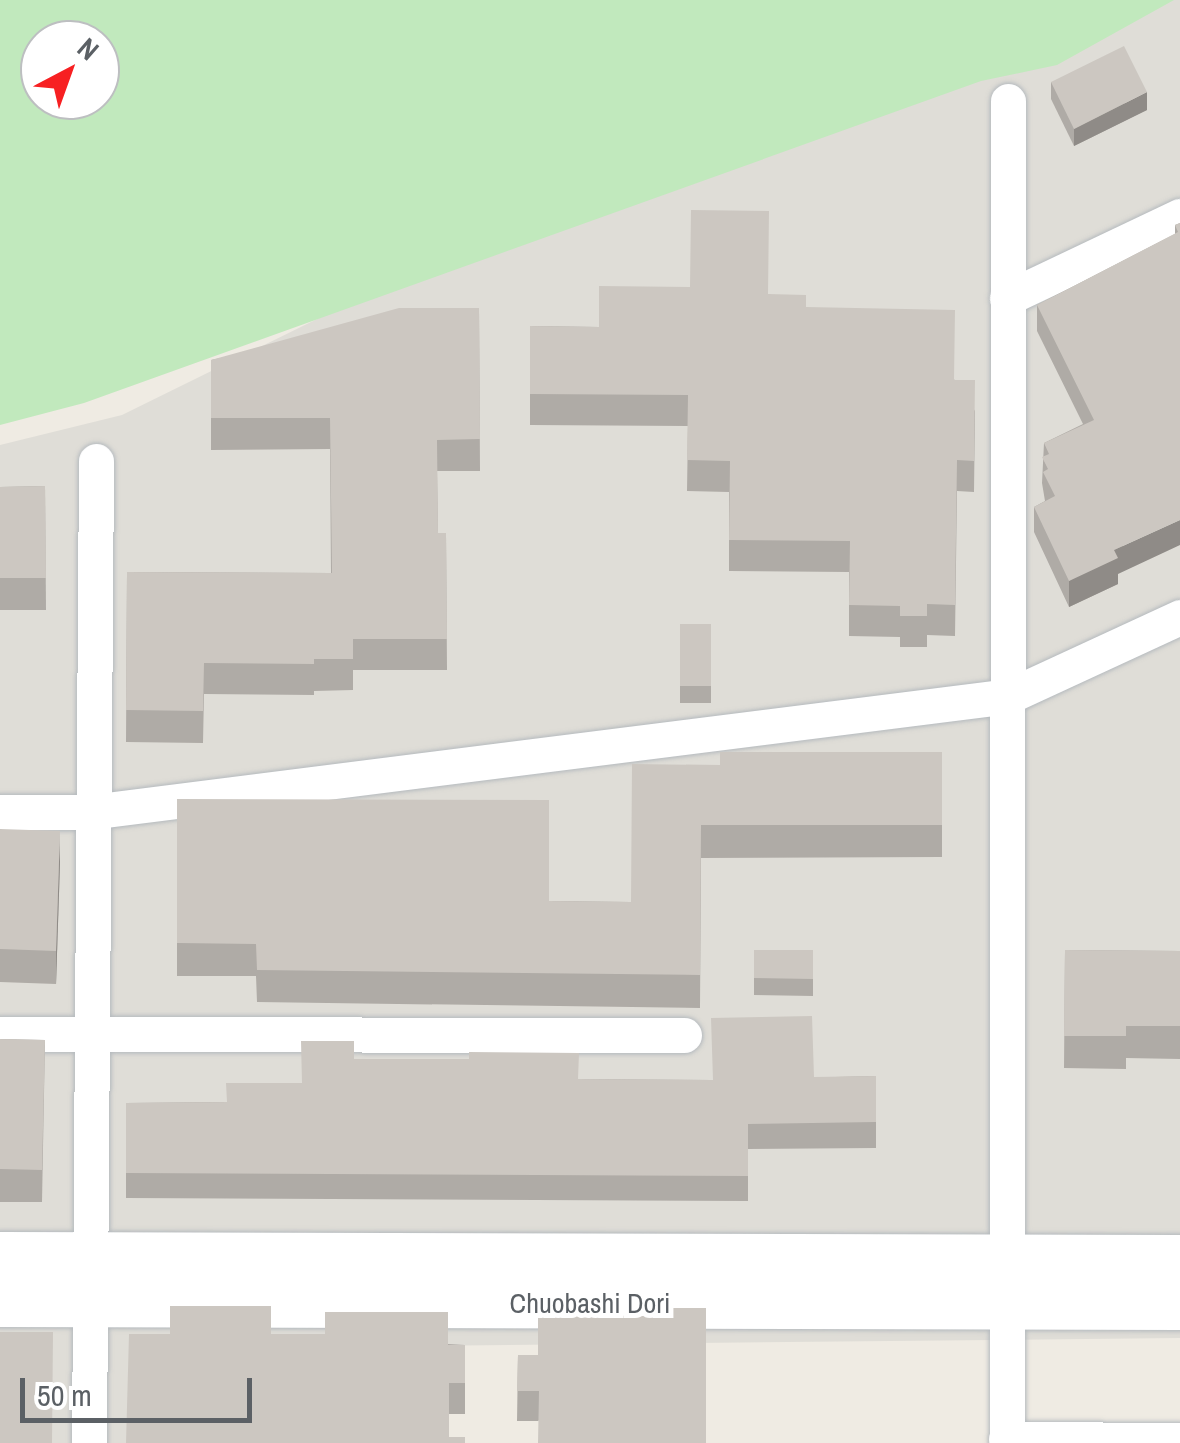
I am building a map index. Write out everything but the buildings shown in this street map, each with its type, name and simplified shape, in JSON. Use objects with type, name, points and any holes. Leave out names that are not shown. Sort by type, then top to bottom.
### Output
[{"type":"main road","name":"Chuobashi Dori","points":[[0,1258],[90,1280],[1006,1282],[1180,1260]]},
{"type":"main road","name":"Chuobashi Dori","points":[[0,1302],[90,1280]]},
{"type":"main road","name":"Chuobashi Dori","points":[[1006,1282],[1180,1305]]},
{"type":"street","points":[[1008,101],[1006,1441],[1180,1440]]},
{"type":"street","points":[[1007,298],[1180,216]]},
{"type":"street","points":[[89,1443],[93,1034],[90,812],[96,461]]},
{"type":"street","points":[[0,812],[90,812],[1008,696],[1180,617]]},
{"type":"street","points":[[0,1034],[684,1035]]},
{"type":"shaded area","points":[[966,0],[1180,0],[1180,1338],[315,1347],[315,1443],[0,1443],[0,445],[122,415]]},
{"type":"green space","points":[[0,0],[1174,0],[1057,65],[981,81],[84,403],[0,425]]}]
